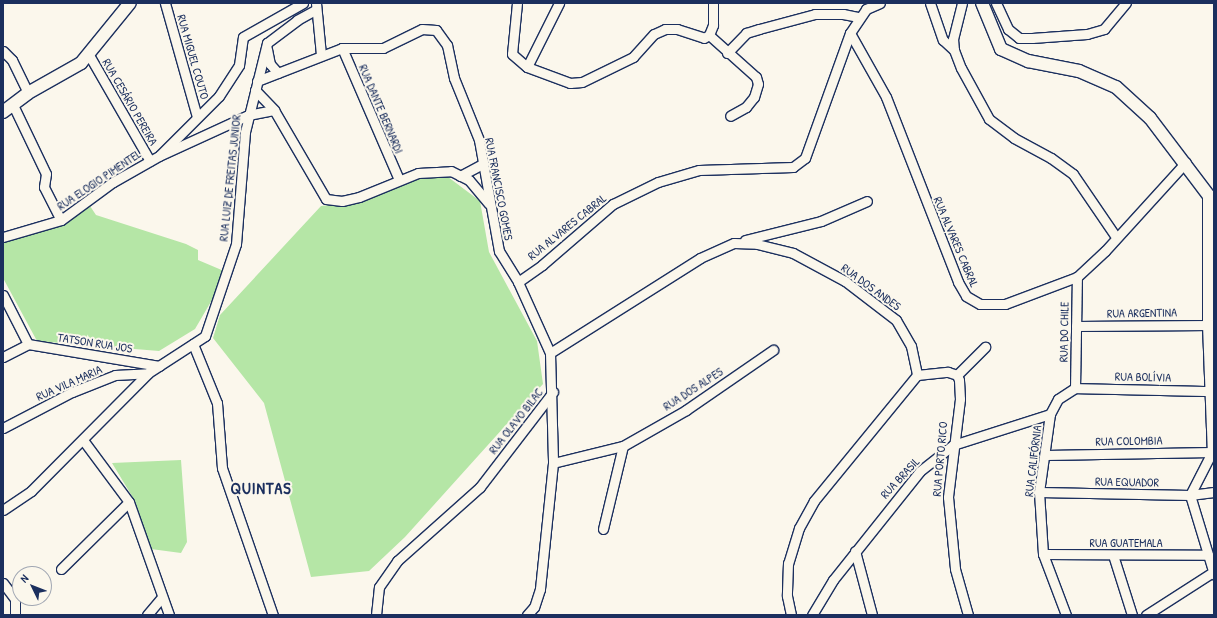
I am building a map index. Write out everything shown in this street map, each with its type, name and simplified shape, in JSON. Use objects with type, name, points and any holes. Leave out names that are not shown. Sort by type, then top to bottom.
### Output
[{"type":"street","points":[[61,220],[44,187],[46,174],[8,109],[28,93],[81,63],[130,3]]},
{"type":"street","name":"RUA MIGUEL COUTO","points":[[165,3],[196,117]]},
{"type":"street","points":[[159,156],[196,117],[219,96],[239,65],[243,37],[303,3]]},
{"type":"street","points":[[517,3],[512,54],[527,67],[564,81],[582,82],[633,57],[654,34],[665,29],[677,29],[704,38],[710,35],[713,25],[713,4]]},
{"type":"street","points":[[527,67],[559,3]]},
{"type":"street","name":"RUA ALVARES CABRAL","points":[[518,282],[542,265],[613,204],[658,182],[699,170],[793,167],[804,158],[850,33],[858,17],[866,8],[880,3]]},
{"type":"street","points":[[930,3],[936,27],[943,40],[954,50]]},
{"type":"street","points":[[962,3],[953,39],[954,50],[961,68],[989,119],[1014,138],[1051,158],[1073,174],[1116,237]]},
{"type":"street","points":[[982,3],[1001,49],[1028,61],[1080,71],[1116,87],[1150,118],[1211,193],[1209,324],[1213,453],[1190,495],[1214,573],[1146,615]]},
{"type":"street","points":[[996,3],[1008,29],[1019,38],[1032,38],[1087,34],[1104,29],[1126,3]]},
{"type":"street","points":[[278,73],[270,64],[267,43],[315,7],[321,54]]},
{"type":"street","points":[[727,52],[746,33],[815,14],[836,13],[858,17]]},
{"type":"street","name":"RUA FRANCISCO GOMES","points":[[256,85],[278,73],[321,54],[342,48],[382,48],[422,29],[436,30],[447,45],[454,78],[479,140],[499,250],[518,282],[550,353],[553,392]]},
{"type":"street","name":"RUA ALVARES CABRAL","points":[[850,33],[886,97],[958,282],[966,296],[980,304],[1005,304],[1077,277],[1186,162]]},
{"type":"street","points":[[710,35],[756,77],[758,84],[746,107],[730,116]]},
{"type":"street","name":"RUA LUIZ DE FREITAS JUNIOR","points":[[193,344],[205,336],[236,244],[245,132],[267,43]]},
{"type":"street","name":"RUA DANTE BERNARDI","points":[[342,48],[399,180]]},
{"type":"street","points":[[3,51],[12,60],[28,93]]},
{"type":"street","name":"RUA CESÁRIO PEREIRA","points":[[89,55],[150,161]]},
{"type":"street","points":[[256,85],[274,110],[326,198],[342,201],[418,173],[451,171],[480,191],[491,207]]},
{"type":"street","name":"RUA ELOGIO PIMENTEL","points":[[3,237],[61,220],[113,182],[159,156],[248,115],[274,110]]},
{"type":"street","points":[[460,176],[484,163]]},
{"type":"street","points":[[734,243],[821,221],[867,201]]},
{"type":"street","name":"RUA DOS ANDES","points":[[550,353],[700,258],[734,243],[757,244],[793,253],[845,281],[896,320],[910,346],[917,375]]},
{"type":"street","name":"RUA DO CHILE","points":[[1075,388],[1077,277]]},
{"type":"street","points":[[3,295],[28,344],[3,357]]},
{"type":"street","name":"RUA ARGENTINA","points":[[1076,326],[1209,324]]},
{"type":"street","name":"TATSON RUA JOS","points":[[28,344],[159,366]]},
{"type":"street","points":[[3,510],[31,491],[148,373],[193,344],[217,403],[222,468],[273,615]]},
{"type":"street","points":[[791,615],[787,596],[788,563],[799,528],[814,501],[917,375],[948,372],[957,375],[985,347]]},
{"type":"street","name":"RUA DOS ALPES","points":[[553,464],[623,446],[686,410],[773,350]]},
{"type":"street","name":"RUA VILA MARIA","points":[[3,428],[72,392],[115,375],[148,373]]},
{"type":"street","name":"RUA PORTO RICO","points":[[957,375],[960,399],[953,445],[948,497],[955,569],[968,615]]},
{"type":"street","name":"RUA BOLÍVIA","points":[[1075,388],[1211,391]]},
{"type":"street","name":"RUA CALIFÓRNIA","points":[[1066,615],[1043,554],[1039,492],[1046,455],[1050,414],[1058,399],[1075,388]]},
{"type":"street","name":"RUA OLAVO BILAC","points":[[527,615],[534,607],[540,589],[553,464],[553,392]]},
{"type":"street","name":"RUA OLAVO BILAC","points":[[376,615],[380,587],[397,561],[480,487],[553,392]]},
{"type":"street","name":"RUA BRASIL","points":[[812,615],[833,580],[920,471],[953,445],[1050,414]]},
{"type":"street","points":[[83,440],[129,502],[169,615]]},
{"type":"street","points":[[603,529],[623,446]]},
{"type":"street","name":"RUA COLOMBIA","points":[[1046,455],[1213,453]]},
{"type":"street","name":"RUA EQUADOR","points":[[1039,492],[1190,495],[1214,492]]},
{"type":"street","points":[[61,569],[129,502]]},
{"type":"street","points":[[855,551],[872,615]]},
{"type":"street","name":"RUA GUATEMALA","points":[[1043,554],[1208,555]]},
{"type":"street","points":[[1113,555],[1132,615]]},
{"type":"street","points":[[3,583],[15,599],[14,615]]},
{"type":"street","points":[[147,615],[162,597]]},
{"type":"green space","points":[[417,177],[448,177],[480,201],[489,252],[537,341],[543,384],[405,537],[369,571],[311,577],[264,403],[213,338],[220,315],[321,206],[358,202]]},
{"type":"green space","points":[[90,206],[96,215],[186,244],[198,250],[198,260],[224,271],[216,293],[195,329],[159,351],[37,341],[3,278],[3,241],[70,221]]},
{"type":"green space","points":[[181,460],[187,542],[181,553],[151,549],[135,501],[112,463]]},
{"type":"district","name":"QUINTAS","points":[[261,488]]}]
